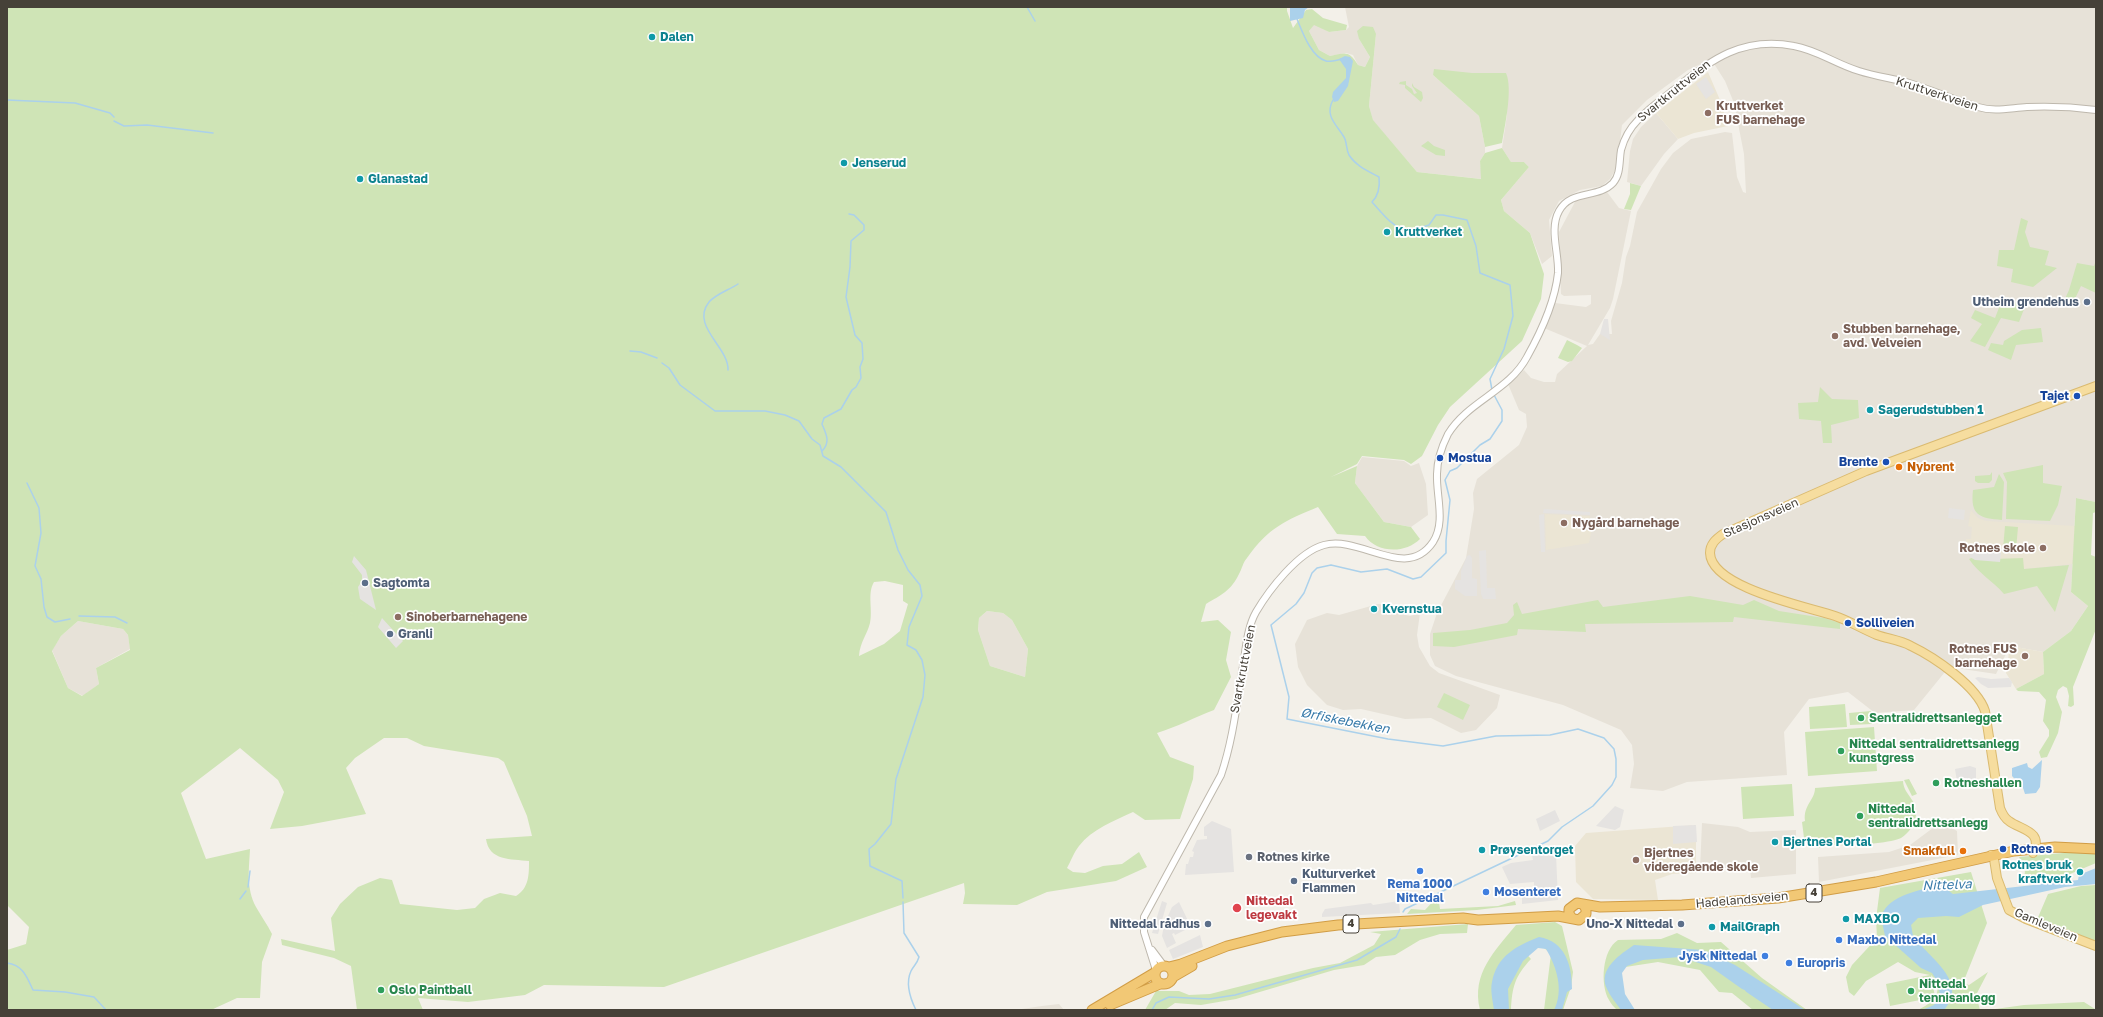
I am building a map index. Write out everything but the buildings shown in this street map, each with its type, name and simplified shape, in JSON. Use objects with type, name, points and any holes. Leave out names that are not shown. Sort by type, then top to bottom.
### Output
[{"type":"highway","name":"Hadelandsveien","points":[[1582,904],[1600,907],[1682,905],[1768,899],[1876,882],[2033,850],[2096,849]]},
{"type":"highway","name":"4","points":[[1092,1010],[1161,969],[1240,943],[1282,932],[1318,927],[1560,910],[1570,907],[1575,903],[1582,904]]},
{"type":"highway","points":[[1582,904],[1586,909],[1585,916]]},
{"type":"highway","name":"Hadelandsveien","points":[[1585,916],[1600,913],[1668,909],[1682,905]]},
{"type":"highway","points":[[1570,907],[1569,912],[1572,918]]},
{"type":"highway","name":"4","points":[[1463,918],[1478,920],[1558,916],[1578,920],[1585,916]]},
{"type":"highway","name":"4","points":[[1099,1010],[1160,984],[1168,984],[1173,977],[1240,943]]},
{"type":"highway","points":[[1160,984],[1155,980],[1161,969],[1172,972],[1173,977]]},
{"type":"main road","name":"Stasjonsveien","points":[[2033,850],[2033,835],[2027,830],[2009,821],[2000,808],[1985,710],[1977,695],[1967,685],[1922,652],[1907,644],[1878,635],[1833,615],[1771,597],[1746,587],[1716,567],[1711,558],[1710,549],[1715,540],[1723,534],[1866,471],[2096,386]]},
{"type":"main road","name":"Gamleveien","points":[[1991,858],[2007,908],[2026,918],[2096,946]]},
{"type":"street","name":"Svartkruttveien","points":[[1161,969],[1144,932],[1144,917],[1221,775],[1228,750],[1248,635],[1257,612],[1294,564],[1306,552],[1320,546],[1336,542],[1348,543],[1396,559],[1411,558],[1425,551],[1434,540],[1439,527],[1436,476],[1441,450],[1457,422],[1482,399],[1516,374],[1525,362],[1552,300],[1558,273],[1555,226],[1558,213],[1562,205],[1572,198],[1604,189],[1614,182],[1618,173],[1624,141],[1633,125],[1643,115],[1707,63],[1727,52],[1747,46],[1772,44],[1795,46],[1811,50],[1852,69]]},
{"type":"street","name":"Kruttverkveien","points":[[1852,69],[1904,82],[1985,109],[2061,107],[2096,110]]},
{"type":"shaded area","points":[[1345,7],[2096,7],[2096,502],[2076,498],[2071,592],[2088,606],[2071,631],[2043,652],[2010,646],[1996,674],[1949,667],[1914,710],[1875,713],[1848,692],[1809,699],[1784,732],[1787,775],[1687,782],[1663,791],[1630,788],[1634,764],[1632,745],[1621,730],[1563,705],[1456,676],[1435,666],[1430,655],[1430,634],[1437,613],[1466,558],[1474,509],[1473,493],[1477,479],[1519,445],[1527,427],[1526,414],[1519,410],[1508,384],[1524,370],[1531,378],[1544,382],[1555,382],[1557,374],[1587,346],[1544,328],[1555,303],[1586,307],[1591,304],[1591,295],[1564,296],[1561,294],[1559,232],[1576,200],[1607,192],[1619,208],[1631,211],[1613,299],[1610,308],[1588,345],[1593,344],[1600,334],[1612,334],[1611,321],[1622,283],[1626,257],[1630,246],[1637,212],[1661,169],[1673,153],[1691,139],[1725,132],[1732,133],[1737,177],[1743,192],[1746,193],[1744,154],[1734,103],[1725,81],[1711,59],[1688,70],[1647,100],[1622,125],[1617,167],[1610,179],[1602,186],[1580,190],[1559,201],[1549,220],[1552,256],[1542,264],[1530,233],[1504,211],[1501,200],[1529,167],[1524,162],[1511,162],[1502,148],[1507,115],[1506,73],[1433,75],[1479,116],[1485,147],[1485,153],[1480,161],[1482,179],[1417,172],[1373,121],[1369,106],[1376,34],[1359,39],[1370,57],[1365,67],[1358,65],[1353,55],[1346,53],[1330,56],[1319,50],[1309,31],[1314,24],[1329,32],[1346,30],[1349,27]]},
{"type":"shaded area","points":[[1708,72],[1720,100],[1728,126],[1694,133],[1678,139],[1656,113]]},
{"type":"shaded area","points":[[1706,77],[1715,92],[1706,99],[1696,84]]},
{"type":"shaded area","points":[[1656,113],[1678,139],[1664,154],[1641,186],[1627,182],[1630,151],[1633,139],[1641,127]]},
{"type":"shaded area","points":[[1604,319],[1608,319],[1610,340],[1600,334]]},
{"type":"shaded area","name":"Mostua","points":[[1362,457],[1404,461],[1411,466],[1419,463],[1426,484],[1428,515],[1411,527],[1384,522],[1355,483],[1357,466]]},
{"type":"shaded area","points":[[1949,508],[1965,510],[1964,520],[1948,518]]},
{"type":"shaded area","points":[[1544,509],[1590,512],[1590,515],[1543,513]]},
{"type":"shaded area","points":[[1971,510],[1978,518],[1986,521],[2075,526],[2073,564],[2024,569],[1993,559],[1976,556],[1966,546],[1966,539],[1971,539],[1972,527],[1968,526]]},
{"type":"shaded area","points":[[1544,514],[1545,552],[1541,552],[1539,515]]},
{"type":"shaded area","points":[[1545,514],[1590,516],[1589,522],[1593,523],[1589,543],[1546,550]]},
{"type":"shaded area","points":[[1486,550],[1487,588],[1495,588],[1496,599],[1483,599],[1481,594],[1479,551]]},
{"type":"shaded area","points":[[1969,550],[2001,553],[2000,562],[1975,560],[1970,557]]},
{"type":"shaded area","points":[[1470,555],[1472,558],[1472,578],[1477,579],[1477,596],[1465,596],[1455,589],[1455,580],[1461,580],[1461,571],[1467,556]]},
{"type":"shaded area","name":"Sagtomta","points":[[354,556],[366,570],[376,610],[360,599],[358,587],[362,581],[362,575],[352,562]]},
{"type":"shaded area","points":[[1378,604],[1386,605],[1398,613],[1410,616],[1420,613],[1417,635],[1419,647],[1430,666],[1439,673],[1500,695],[1497,708],[1476,730],[1461,733],[1431,718],[1405,719],[1361,709],[1343,710],[1327,705],[1307,685],[1298,667],[1295,644],[1307,620],[1327,613],[1339,615]]},
{"type":"shaded area","points":[[987,611],[1003,613],[1012,620],[1028,649],[1025,677],[990,666],[978,630],[979,618]]},
{"type":"shaded area","name":"Granli","points":[[382,618],[403,641],[396,648],[378,627]]},
{"type":"shaded area","points":[[78,621],[123,629],[128,635],[130,649],[96,668],[99,684],[83,696],[68,688],[52,650],[61,636]]},
{"type":"shaded area","points":[[2010,646],[2043,652],[2044,674],[2016,689],[2006,673]]},
{"type":"shaded area","points":[[1975,678],[1991,679],[2009,678],[2012,682],[2011,687],[1988,688]]},
{"type":"shaded area","points":[[1970,766],[1976,768],[1976,786],[1958,788],[1955,769]]},
{"type":"shaded area","points":[[1615,806],[1624,810],[1620,827],[1615,830],[1596,826]]},
{"type":"shaded area","points":[[1555,810],[1560,821],[1540,831],[1536,819]]},
{"type":"shaded area","points":[[1212,821],[1231,829],[1234,872],[1185,875],[1186,864],[1188,864],[1190,857],[1193,857],[1194,852],[1192,851],[1197,840],[1207,839],[1207,836],[1204,836],[1204,827]]},
{"type":"shaded area","points":[[1941,822],[1957,831],[1958,855],[1819,882],[1818,857],[1889,852],[1910,845]]},
{"type":"shaded area","points":[[1702,823],[1738,827],[1750,832],[1796,830],[1796,874],[1751,878],[1750,868],[1718,868],[1711,871],[1700,871]]},
{"type":"shaded area","name":"Bjertnes videregående skole","points":[[1696,825],[1696,873],[1672,874],[1655,880],[1658,900],[1593,899],[1576,882],[1575,846],[1586,833]]},
{"type":"shaded area","points":[[1696,825],[1697,842],[1673,844],[1673,826]]},
{"type":"shaded area","points":[[1547,847],[1551,848],[1556,854],[1558,900],[1522,904],[1522,893],[1534,893],[1534,882],[1510,884],[1502,867],[1511,863],[1533,860],[1532,855]]},
{"type":"shaded area","points":[[1162,901],[1167,903],[1158,934],[1152,933]]},
{"type":"shaded area","points":[[1399,901],[1400,913],[1322,917],[1325,909]]},
{"type":"shaded area","points":[[1179,902],[1191,927],[1175,935],[1174,933],[1172,934],[1176,943],[1167,948],[1162,936],[1164,925],[1172,907]]},
{"type":"shaded area","points":[[1200,935],[1203,947],[1173,959],[1169,950]]},
{"type":"shaded area","points":[[1059,1004],[1064,1010],[1015,1010],[1042,1006]]},
{"type":"green space","points":[[7,7],[1287,7],[1293,28],[1306,10],[1312,9],[1323,18],[1347,25],[1346,30],[1329,32],[1314,25],[1309,31],[1319,50],[1330,56],[1343,54],[1349,55],[1358,65],[1365,67],[1370,57],[1359,39],[1357,31],[1363,26],[1373,27],[1376,34],[1369,106],[1373,120],[1417,172],[1481,179],[1480,161],[1485,153],[1502,148],[1511,162],[1524,162],[1529,167],[1501,200],[1504,211],[1530,233],[1544,274],[1541,299],[1522,341],[1450,407],[1438,425],[1422,456],[1411,464],[1404,460],[1362,456],[1357,464],[1331,477],[1357,466],[1355,483],[1384,522],[1411,527],[1420,539],[1407,547],[1391,550],[1377,546],[1370,542],[1365,536],[1337,534],[1318,507],[1296,516],[1270,532],[1262,539],[1246,560],[1233,585],[1206,604],[1201,622],[1218,620],[1231,632],[1226,660],[1231,677],[1214,710],[1157,733],[1170,757],[1194,766],[1193,779],[1180,819],[1145,820],[1133,812],[1097,830],[1084,840],[1077,848],[1067,868],[1073,872],[1085,873],[1103,866],[1122,864],[1139,852],[1147,867],[1116,881],[1047,892],[1017,905],[963,904],[965,893],[964,883],[664,987],[544,985],[525,995],[468,1002],[418,998],[423,1010],[357,1010],[351,966],[334,958],[282,945],[281,939],[335,951],[331,918],[340,904],[358,887],[380,878],[392,880],[400,904],[457,910],[475,908],[484,899],[500,893],[516,896],[524,889],[526,885],[529,861],[502,858],[496,855],[491,851],[486,839],[532,836],[527,816],[504,762],[498,758],[424,746],[407,738],[384,738],[355,758],[346,768],[366,814],[302,826],[270,829],[284,792],[278,780],[240,748],[181,793],[206,859],[250,849],[249,886],[256,907],[272,934],[262,962],[260,998],[237,998],[211,1010],[7,1010],[7,950],[26,944],[29,927],[7,905]],"holes":[[[885,581],[903,585],[903,601],[908,604],[900,631],[884,644],[859,656],[871,618],[870,596],[872,586],[874,582]],[[987,611],[1003,613],[1012,620],[1028,649],[1025,677],[990,666],[978,630],[979,618]],[[78,621],[123,629],[128,635],[130,650],[96,668],[99,684],[82,696],[68,688],[52,651],[61,636]]]},
{"type":"green space","points":[[1434,69],[1472,73],[1506,73],[1509,97],[1502,143],[1485,147],[1479,116],[1433,75]]},
{"type":"green space","points":[[1406,81],[1406,85],[1412,89],[1414,94],[1417,93],[1412,86],[1412,83],[1414,87],[1422,92],[1423,98],[1421,102],[1405,88],[1405,85],[1399,84],[1400,82]]},
{"type":"green space","points":[[1428,141],[1434,146],[1445,150],[1445,156],[1436,155],[1421,146]]},
{"type":"green space","points":[[1630,183],[1641,186],[1631,210],[1624,209],[1630,194]]},
{"type":"green space","points":[[2021,218],[2028,221],[2025,232],[2030,247],[2049,251],[2045,265],[2057,268],[2033,287],[2011,282],[2013,269],[1997,266],[1999,250],[2014,250]]},
{"type":"green space","points":[[2096,260],[2096,293],[2081,286],[2072,305],[2064,301],[2077,263],[2094,266]]},
{"type":"green space","points":[[2002,300],[2026,304],[2019,322],[2001,318],[1985,347],[1970,341],[1982,324],[1971,318],[1975,310],[1995,318]]},
{"type":"green space","points":[[2041,328],[2043,342],[2016,345],[2011,360],[1988,350],[1991,343],[2003,345],[2004,341],[2022,330]]},
{"type":"green space","points":[[1567,340],[1582,348],[1572,361],[1568,362],[1558,358]]},
{"type":"green space","points":[[1820,387],[1832,399],[1858,400],[1859,418],[1831,425],[1832,443],[1823,443],[1821,421],[1799,419],[1798,403],[1818,402]]},
{"type":"green space","points":[[2043,465],[2043,483],[2062,486],[2058,505],[2050,521],[2006,519],[2007,482],[2003,473]]},
{"type":"green space","points":[[1992,472],[1992,480],[1989,483],[1978,483],[1975,481],[1975,476],[1990,475]]},
{"type":"green space","points":[[1999,474],[2004,482],[2002,520],[1988,518],[1978,514],[1973,505],[1972,499],[1973,490],[1994,487]]},
{"type":"green space","points":[[2076,498],[2096,502],[2096,512],[2093,513],[2091,555],[2096,557],[2096,629],[2073,687],[2074,705],[2071,707],[2068,706],[2069,696],[2067,688],[2063,686],[2058,690],[2056,697],[2062,712],[2058,733],[2047,757],[2041,758],[2039,752],[2049,736],[2049,730],[2043,721],[2046,700],[2039,692],[2018,691],[2016,689],[2044,674],[2043,652],[2071,631],[2088,606],[2071,592]]},
{"type":"green space","points":[[2005,526],[2018,527],[2016,550],[2003,549]]},
{"type":"green space","points":[[1976,556],[1993,559],[2023,558],[2024,569],[2069,565],[2055,612],[2037,586],[2004,594],[1977,569],[1969,559]]},
{"type":"green space","points":[[1690,596],[1743,605],[1754,600],[1779,611],[1824,618],[1840,623],[1840,629],[1734,617],[1733,622],[1585,624],[1586,632],[1518,629],[1517,635],[1454,647],[1433,646],[1433,633],[1470,630],[1507,623],[1514,615],[1513,605],[1517,602],[1522,614],[1598,600],[1603,607]]},
{"type":"green space","points":[[1444,693],[1470,705],[1463,720],[1437,707]]},
{"type":"green space","points":[[1845,704],[1847,727],[1810,729],[1809,707]]},
{"type":"green space","name":"Sentralidrettsanlegget","points":[[1871,711],[1872,724],[1850,725],[1849,713]]},
{"type":"green space","name":"Nittedal sentralidrettsanlegg kunstgress","points":[[1874,727],[1877,771],[1808,776],[1805,732]]},
{"type":"green space","points":[[1909,779],[1917,794],[1912,796],[1904,780]]},
{"type":"green space","points":[[1903,781],[1916,809],[1914,822],[1907,834],[1901,838],[1886,842],[1839,845],[1823,844],[1820,848],[1808,846],[1804,838],[1802,822],[1805,821],[1807,807],[1813,796],[1815,788]]},
{"type":"green space","points":[[1792,784],[1794,816],[1743,819],[1741,787]]},
{"type":"green space","points":[[2063,853],[2096,853],[2096,863],[2070,874],[2070,878],[2023,883],[2025,872],[2019,857]]},
{"type":"green space","points":[[1971,872],[1987,923],[1963,983],[1969,985],[1988,972],[1976,995],[1980,1010],[1918,1010],[1928,1004],[1935,997],[1890,1006],[1886,984],[1930,975],[1915,972],[1898,962],[1866,981],[1854,996],[1849,992],[1846,977],[1852,965],[1877,938],[1876,919],[1880,888]],"holes":[[[1931,975],[1937,986],[1935,997]]]},
{"type":"green space","points":[[2096,885],[2096,945],[2036,922],[2048,894],[2081,886]]},
{"type":"green space","points":[[1438,896],[1440,909],[1498,906],[1515,901],[1516,905],[1477,910],[1407,914],[1411,909],[1425,910]]},
{"type":"green space","points":[[1555,922],[1562,926],[1573,972],[1571,987],[1563,1010],[1544,1010],[1551,954],[1537,942],[1522,949],[1531,959],[1521,971],[1515,982],[1511,1010],[1480,1010],[1478,997],[1482,974],[1493,954],[1516,925]]},
{"type":"green space","points":[[1468,924],[1467,933],[1440,934],[1420,940],[1395,955],[1376,957],[1364,965],[1334,970],[1236,999],[1201,1005],[1175,1003],[1165,1010],[1145,1010],[1156,991],[1179,991],[1189,995],[1210,994],[1313,968],[1340,963],[1374,945],[1381,934],[1370,932]]},
{"type":"green space","points":[[1677,933],[1697,943],[1721,942],[1762,978],[1807,1010],[1753,1010],[1732,993],[1719,992],[1700,970],[1658,962],[1619,968],[1627,1010],[1617,1010],[1606,994],[1604,986],[1604,968],[1609,951],[1613,945],[1618,940],[1661,939]]},
{"type":"green space","points":[[2084,1002],[2095,1009],[1988,1010],[2024,1005]]},
{"type":"water","points":[[1290,7],[1309,7],[1305,10],[1303,18],[1290,21]]},
{"type":"water","points":[[1345,56],[1350,57],[1353,61],[1348,86],[1338,101],[1334,102],[1332,97],[1333,92],[1346,78],[1346,69],[1339,59]]},
{"type":"water","points":[[2042,760],[2040,787],[2036,793],[2025,794],[2023,788],[2012,776],[2012,768],[2027,763],[2028,767],[2032,769]]},
{"type":"water","name":"Nittelva","points":[[2096,868],[2096,884],[2065,887],[1983,905],[1959,917],[1946,916],[1918,918],[1911,925],[1913,936],[1944,970],[1950,980],[1952,990],[1951,1000],[1944,1010],[1922,1010],[1934,1005],[1940,994],[1937,981],[1932,973],[1921,968],[1885,936],[1882,915],[1891,902],[1907,894],[1941,885],[1953,894],[2078,880],[2079,875]]},
{"type":"water","points":[[1539,937],[1548,939],[1555,943],[1561,949],[1568,963],[1572,980],[1572,989],[1567,992],[1562,1010],[1554,1010],[1559,995],[1559,987],[1553,963],[1546,949],[1538,948],[1523,961],[1508,989],[1509,1010],[1494,1010],[1491,985],[1498,965],[1515,948]]},
{"type":"water","points":[[1634,945],[1703,950],[1735,965],[1805,1010],[1779,1010],[1762,997],[1742,989],[1711,967],[1680,957],[1643,960],[1627,966],[1622,973],[1625,994],[1635,1010],[1621,1010],[1607,989],[1605,975],[1612,963]]},
{"type":"waterway","points":[[1027,7],[1035,21]]},
{"type":"waterway","name":"Ørfiskebekken","points":[[1297,19],[1304,37],[1321,59],[1326,61],[1342,59]]},
{"type":"waterway","points":[[7,100],[75,103],[110,113],[114,117]]},
{"type":"waterway","name":"Ørfiskebekken","points":[[1333,100],[1330,111],[1332,120],[1345,139],[1349,155],[1359,165],[1379,177],[1378,191],[1372,202],[1384,215],[1392,223],[1406,232],[1429,225],[1436,215],[1467,220],[1476,246],[1480,273],[1510,285],[1513,316],[1504,349],[1490,379],[1492,390]]},
{"type":"waterway","points":[[114,121],[124,126],[147,125],[213,133]]},
{"type":"waterway","points":[[822,451],[825,448],[827,441],[822,424],[824,418],[841,409],[861,378],[860,367],[863,359],[862,343],[855,335],[846,297],[850,267],[851,241],[864,230],[864,225],[854,215],[849,214]]},
{"type":"waterway","points":[[728,370],[727,361],[707,328],[704,320],[704,311],[712,299],[738,284]]},
{"type":"waterway","points":[[630,351],[641,352],[657,358]]},
{"type":"waterway","points":[[662,363],[669,368],[680,385],[715,411],[765,411],[785,415],[799,421],[812,439],[820,445],[823,456],[841,467],[886,512],[898,550],[908,570],[920,585],[922,596],[909,627],[907,645],[916,650],[922,660],[925,675],[923,697],[896,779],[891,824],[875,844],[869,849],[870,866],[902,881],[903,898]]},
{"type":"waterway","name":"Ørfiskebekken","points":[[1403,912],[1405,909],[1548,841],[1562,827],[1593,806],[1612,785],[1616,777],[1616,759],[1614,749],[1604,738],[1578,729],[1550,735],[1496,736],[1443,746],[1388,739],[1287,719],[1289,697],[1271,625],[1296,604],[1304,593],[1312,573],[1317,568],[1331,565],[1361,572],[1387,569],[1413,579],[1421,577],[1446,553],[1450,500],[1445,480],[1450,471],[1457,468],[1480,445],[1490,439],[1502,421],[1502,410],[1493,393]]},
{"type":"waterway","points":[[27,483],[39,508],[41,533],[35,566],[41,579],[44,607],[47,617],[55,622],[70,619]]},
{"type":"waterway","points":[[79,616],[115,617],[127,623]]},
{"type":"waterway","points":[[248,887],[250,871]]},
{"type":"waterway","points":[[240,899],[246,891]]},
{"type":"waterway","points":[[903,902],[904,933],[919,957],[911,971],[908,981],[910,996],[916,1010]]},
{"type":"waterway","name":"Ørfiskebekken","points":[[1152,1010],[1156,1003],[1169,997],[1209,999],[1235,995],[1357,960],[1396,937],[1400,929]]},
{"type":"waterway","points":[[7,963],[17,966],[24,972],[33,990],[65,992],[94,997],[106,1010]]},
{"type":"waterway","name":"Nittelva","points":[[1749,989],[1780,1010]]},
{"type":"place","name":"Dalen","points":[[652,37]]},
{"type":"place","name":"Kruttverket FUS barnehage","points":[[1708,113]]},
{"type":"place","name":"Jenserud","points":[[844,163]]},
{"type":"place","name":"Glanastad","points":[[360,179]]},
{"type":"place","name":"Kruttverket","points":[[1387,232]]},
{"type":"place","name":"Utheim grendehus","points":[[2087,302]]},
{"type":"place","name":"Stubben barnehage, avd. Velveien","points":[[1835,336]]},
{"type":"place","name":"Tajet","points":[[2077,396]]},
{"type":"place","name":"Sagerudstubben 1","points":[[1870,410]]},
{"type":"place","name":"Mostua","points":[[1440,458]]},
{"type":"place","name":"Brente","points":[[1886,462]]},
{"type":"place","name":"Nybrent","points":[[1899,467]]},
{"type":"place","name":"Nygård barnehage","points":[[1564,523]]},
{"type":"place","name":"Rotnes skole","points":[[2043,548]]},
{"type":"place","name":"Sagtomta","points":[[365,583]]},
{"type":"place","name":"Kvernstua","points":[[1374,609]]},
{"type":"place","name":"Sinoberbarnehagene","points":[[398,617]]},
{"type":"place","name":"Solliveien","points":[[1848,623]]},
{"type":"place","name":"Granli","points":[[390,634]]},
{"type":"place","name":"Rotnes FUS barnehage","points":[[2025,656]]},
{"type":"place","name":"Sentralidrettsanlegget","points":[[1861,718]]},
{"type":"place","name":"Nittedal sentralidrettsanlegg kunstgress","points":[[1841,751]]},
{"type":"place","name":"Rotneshallen","points":[[1936,783]]},
{"type":"place","name":"Nittedal sentralidrettsanlegg","points":[[1860,816]]},
{"type":"place","name":"Bjertnes Portal","points":[[1775,842]]},
{"type":"place","name":"Rotnes","points":[[2003,849]]},
{"type":"place","name":"Prøysentorget","points":[[1482,850]]},
{"type":"place","name":"Smakfull","points":[[1963,851]]},
{"type":"place","name":"Rotnes kirke","points":[[1249,857]]},
{"type":"place","name":"Bjertnes videregående skole","points":[[1636,860]]},
{"type":"place","name":"Rema 1000 Nittedal","points":[[1420,871]]},
{"type":"place","name":"Rotnes bruk kraftverk","points":[[2080,872]]},
{"type":"place","name":"Kulturverket Flammen","points":[[1294,881]]},
{"type":"place","name":"Mosenteret","points":[[1486,892]]},
{"type":"place","name":"Nittedal legevakt","points":[[1237,908]]},
{"type":"place","name":"MAXBO","points":[[1846,919]]},
{"type":"place","name":"Nittedal rådhus","points":[[1208,924]]},
{"type":"place","name":"Uno-X Nittedal","points":[[1681,924]]},
{"type":"place","name":"MailGraph","points":[[1712,927]]},
{"type":"place","name":"Maxbo Nittedal","points":[[1839,940]]},
{"type":"place","name":"Jysk Nittedal","points":[[1765,956]]},
{"type":"place","name":"Europris","points":[[1789,963]]},
{"type":"place","name":"Oslo Paintball","points":[[381,990]]},
{"type":"place","name":"Nittedal tennisanlegg","points":[[1911,991]]}]
